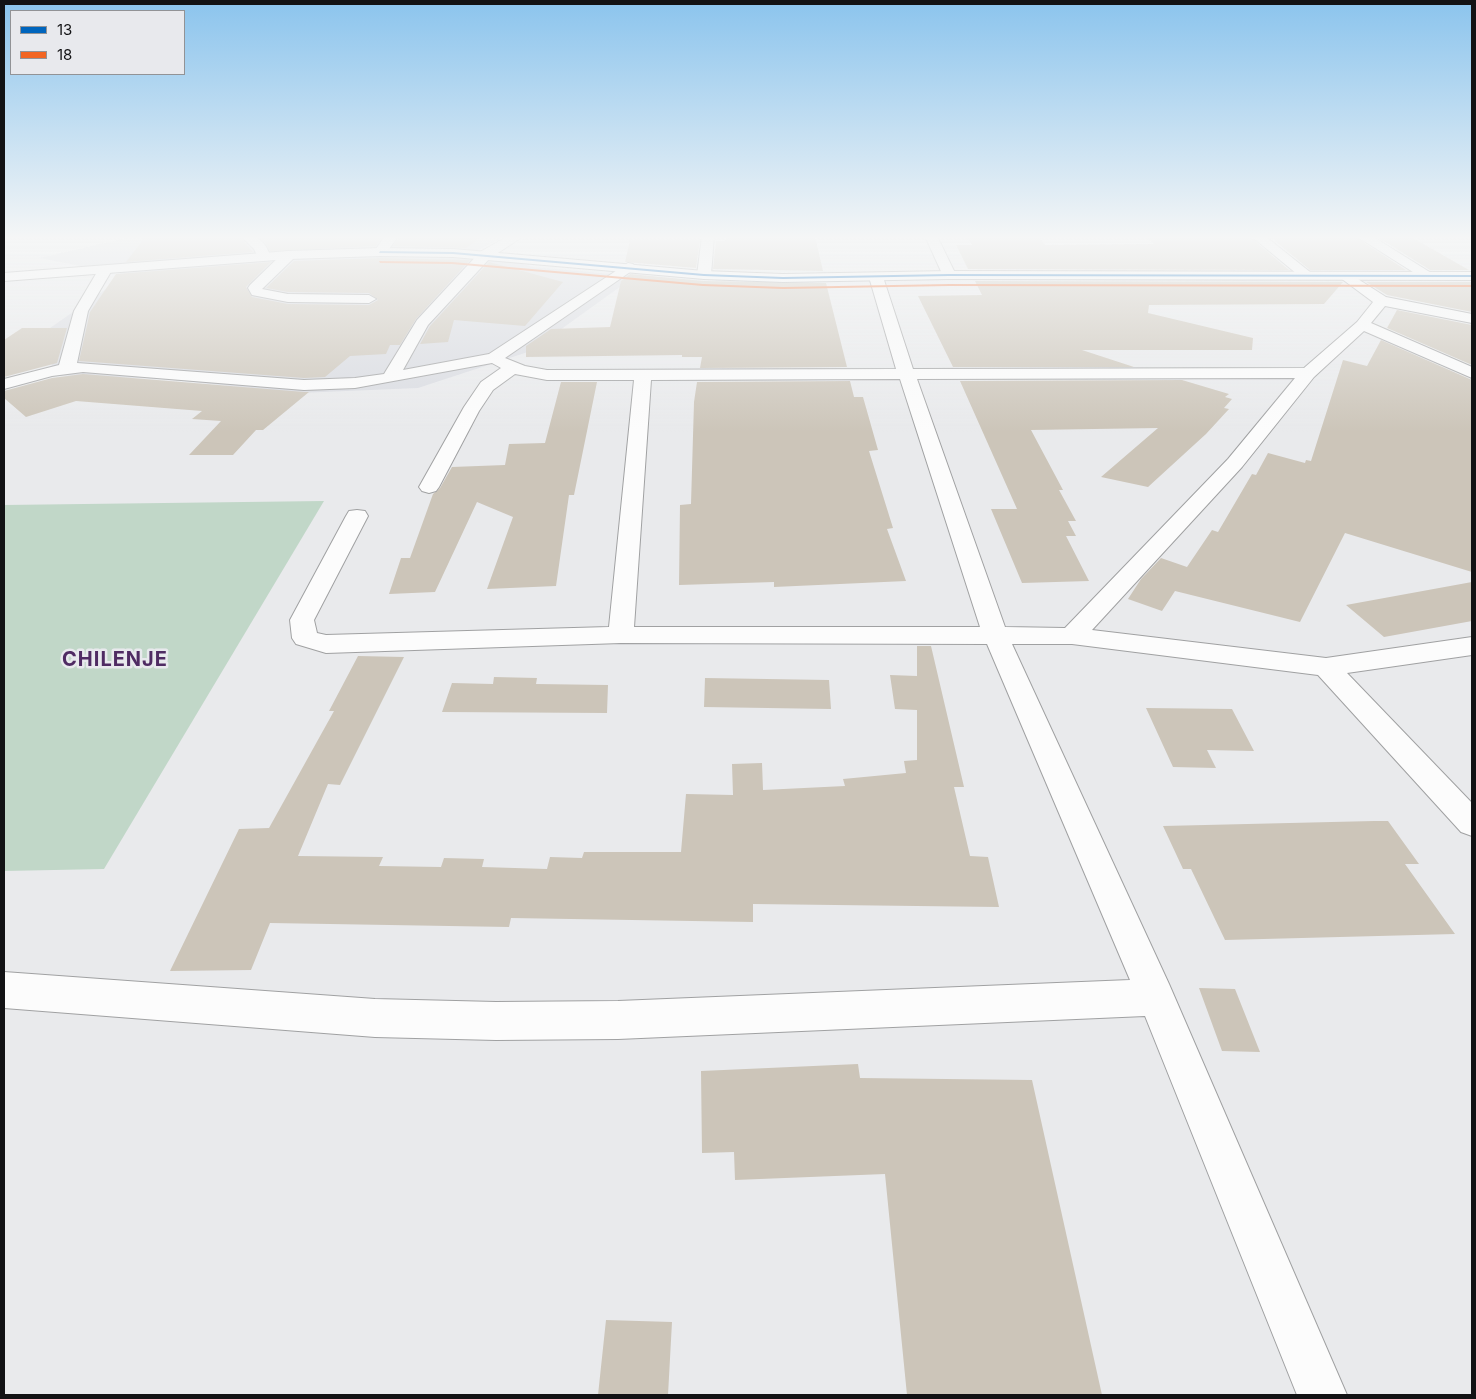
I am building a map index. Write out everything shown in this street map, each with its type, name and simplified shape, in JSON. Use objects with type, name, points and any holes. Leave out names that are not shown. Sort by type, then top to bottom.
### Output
[{"type":"street","points":[[67,368],[81,311],[87,301]]},
{"type":"street","points":[[390,378],[422,323],[442,301]]},
{"type":"street","points":[[7,382],[83,366],[304,385],[355,384],[494,358],[578,301]]},
{"type":"street","points":[[884,301],[906,373],[995,634],[1156,996],[1322,1395]]},
{"type":"street","points":[[1072,636],[1235,463],[1308,373],[1362,325],[1381,301]]},
{"type":"street","points":[[1383,301],[1472,318]]},
{"type":"street","points":[[1362,325],[1472,373]]},
{"type":"street","points":[[494,358],[512,368],[531,374],[1308,373]]},
{"type":"street","points":[[430,487],[470,411],[487,386],[512,368]]},
{"type":"street","points":[[621,635],[643,375]]},
{"type":"street","points":[[358,516],[302,620],[305,638],[326,644],[621,635],[995,634],[1072,636],[1326,667],[1472,646]]},
{"type":"street","points":[[1326,667],[1472,823]]},
{"type":"street","points":[[4,990],[375,1018],[496,1021],[618,1020],[1156,996]]},
{"type":"shaded area","points":[[88,301],[600,301],[531,351],[418,388],[300,393],[163,379],[52,375],[50,328]]},
{"type":"green space","points":[[324,501],[104,869],[4,871],[4,505]]},
{"type":"building","points":[[97,301],[274,301],[288,304],[369,305],[376,301],[432,301],[416,319],[400,345],[390,345],[386,354],[350,356],[325,377],[304,378],[79,361],[90,312]]},
{"type":"building","points":[[453,301],[546,301],[525,326],[454,320],[448,342],[420,344],[430,326]]},
{"type":"building","points":[[616,301],[831,301],[847,367],[700,368],[702,357],[682,357],[682,355],[526,357],[526,346],[551,329],[610,327]]},
{"type":"building","points":[[921,301],[1326,301],[1324,304],[1149,305],[1148,313],[1253,338],[1252,350],[1082,350],[1134,367],[953,367]]},
{"type":"building","points":[[1418,301],[1472,301],[1472,312]]},
{"type":"building","points":[[1397,310],[1472,325],[1472,365],[1387,328]]},
{"type":"building","points":[[22,328],[67,328],[57,363],[4,377],[4,340]]},
{"type":"building","points":[[1381,340],[1472,380],[1472,572],[1345,533],[1300,622],[1175,591],[1162,611],[1128,599],[1141,579],[1161,558],[1187,567],[1212,530],[1218,532],[1252,474],[1256,475],[1268,453],[1305,463],[1306,460],[1311,461],[1343,360],[1367,366]]},
{"type":"building","points":[[83,374],[309,392],[263,430],[256,430],[233,455],[189,455],[221,421],[192,419],[202,411],[76,401],[26,417],[4,398],[4,391],[52,378]]},
{"type":"building","points":[[1182,380],[1229,394],[1225,397],[1232,399],[1224,408],[1229,409],[1206,434],[1148,487],[1101,477],[1158,428],[1031,430],[1063,490],[1059,490],[1076,521],[1068,521],[1076,536],[1066,536],[1089,581],[1022,583],[991,509],[1017,509],[960,381]]},
{"type":"building","points":[[850,381],[854,397],[863,397],[878,450],[869,451],[893,528],[887,529],[906,581],[774,587],[774,582],[679,585],[680,505],[691,504],[694,402],[697,382]]},
{"type":"building","points":[[561,382],[597,382],[574,495],[569,495],[556,586],[487,589],[513,517],[477,502],[435,592],[389,594],[401,558],[410,558],[433,494],[440,488],[452,467],[505,465],[509,444],[545,443]]},
{"type":"building","points":[[1472,582],[1472,621],[1384,637],[1346,605]]},
{"type":"building","points":[[917,646],[931,646],[964,787],[954,787],[970,856],[988,857],[999,907],[753,904],[753,922],[511,918],[509,927],[270,923],[251,970],[170,971],[239,829],[269,828],[334,711],[329,711],[358,656],[404,657],[340,785],[328,784],[298,856],[383,857],[379,866],[441,867],[444,858],[484,859],[482,867],[547,869],[550,857],[582,858],[584,852],[681,852],[686,794],[733,795],[732,764],[762,763],[763,790],[845,786],[843,779],[906,773],[904,761],[917,760],[917,710],[895,709],[890,675],[917,676]]},
{"type":"building","points":[[494,677],[537,678],[536,684],[608,685],[607,713],[442,712],[452,683],[493,684]]},
{"type":"building","points":[[705,678],[829,680],[831,709],[704,707]]},
{"type":"building","points":[[1146,708],[1232,709],[1254,751],[1207,750],[1216,768],[1173,767]]},
{"type":"building","points":[[1388,821],[1419,864],[1405,864],[1455,934],[1225,940],[1191,869],[1183,869],[1163,826]]},
{"type":"building","points":[[1199,988],[1235,989],[1260,1052],[1222,1051]]},
{"type":"building","points":[[858,1064],[860,1078],[1032,1080],[1102,1395],[907,1395],[885,1174],[735,1180],[734,1152],[702,1153],[701,1071]]},
{"type":"building","points":[[606,1320],[672,1322],[668,1395],[598,1395]]},
{"type":"district","name":"CHILENJE","points":[[115,660]]}]
